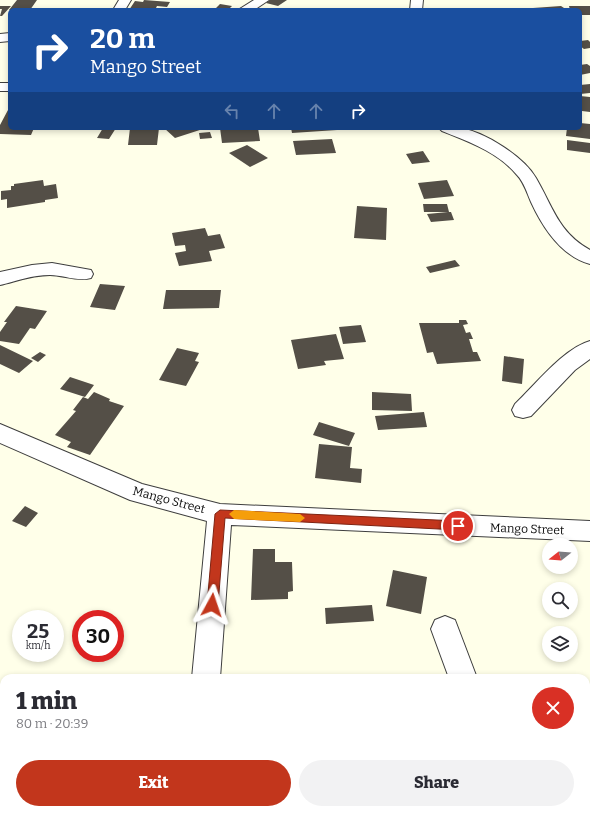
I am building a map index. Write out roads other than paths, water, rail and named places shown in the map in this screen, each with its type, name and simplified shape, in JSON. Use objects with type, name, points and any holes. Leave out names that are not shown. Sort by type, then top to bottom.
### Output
[{"type":"street","points":[[248,8],[263,0]]},
{"type":"street","points":[[451,130],[496,150],[512,160],[524,172],[544,212],[559,237],[574,249],[590,258]]},
{"type":"street","points":[[0,279],[41,268],[64,269],[84,274]]},
{"type":"street","points":[[523,410],[568,365],[590,348]]},
{"type":"street","name":"Mango Street","points":[[0,433],[138,493],[220,514],[590,531]]},
{"type":"street","points":[[206,674],[220,514]]},
{"type":"street","points":[[445,629],[462,674]]}]
